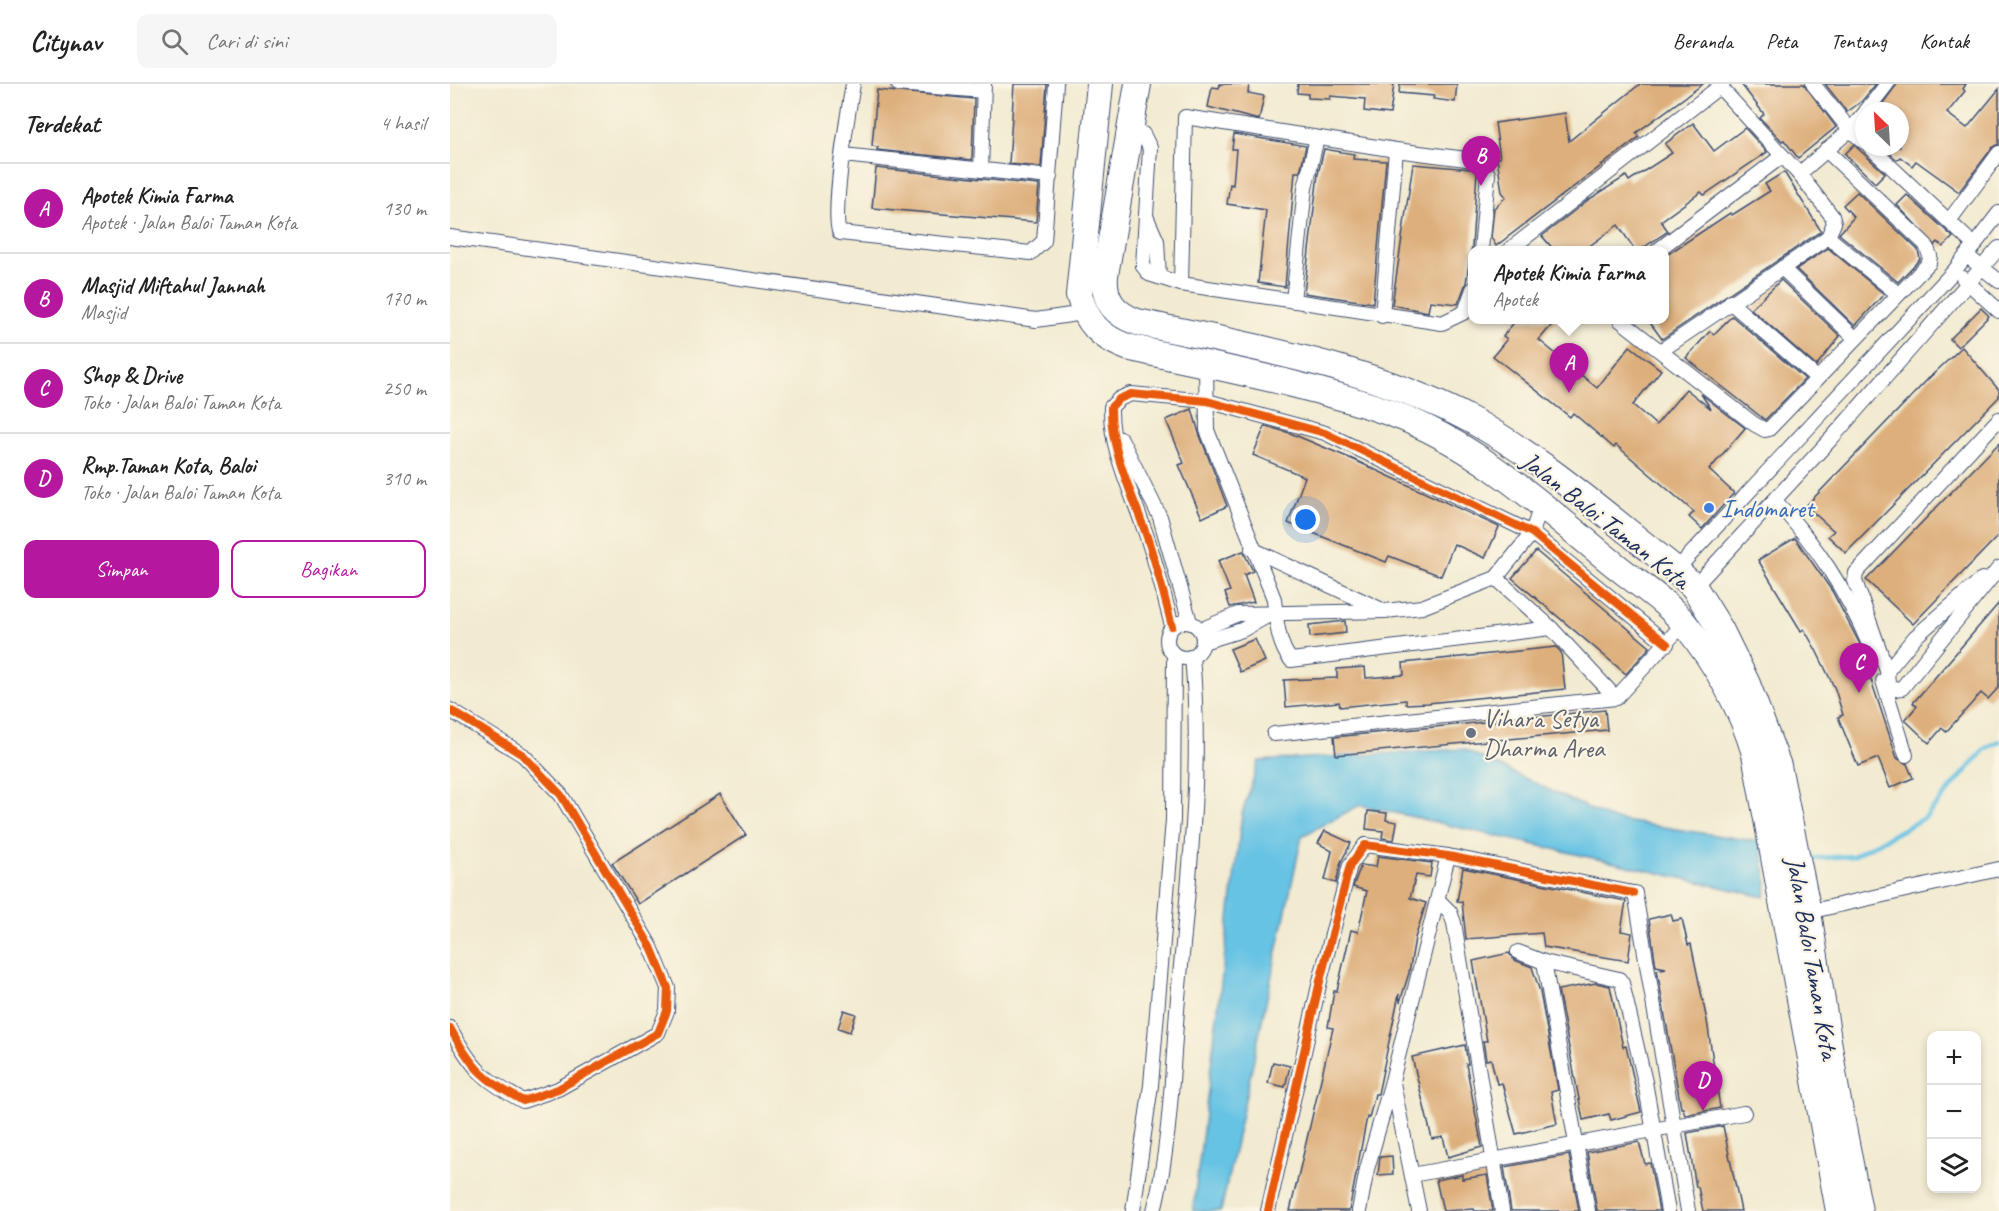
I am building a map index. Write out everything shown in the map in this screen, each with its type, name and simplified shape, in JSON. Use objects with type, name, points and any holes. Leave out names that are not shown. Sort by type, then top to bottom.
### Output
[{"type":"highway","name":"Jalan Baloi Taman Kota","points":[[1101,84],[1079,288],[1084,313],[1095,329],[1109,340],[1127,347],[1344,398],[1393,414],[1454,443],[1515,484],[1684,623],[1735,699],[1749,732],[1786,859],[1808,912],[1839,1211]]},
{"type":"highway","points":[[1137,139],[1138,84]]},
{"type":"highway","name":"Jalan Baloi Taman Kota","points":[[1137,139],[1105,275],[1104,288],[1107,300],[1125,318],[1351,373],[1406,391],[1473,420],[1539,465],[1685,579],[1724,638],[1766,729],[1778,766],[1786,859],[1826,1094],[1859,1211]]},
{"type":"highway","points":[[1344,398],[1351,373]]},
{"type":"street","points":[[852,84],[836,225],[840,233],[1031,253],[1044,241],[1056,84]]},
{"type":"street","points":[[898,84],[983,87],[981,170]]},
{"type":"street","points":[[1813,84],[1855,134]]},
{"type":"street","points":[[1873,102],[1887,84]]},
{"type":"street","points":[[1515,246],[1721,85],[1799,174],[1832,216],[1834,223],[1828,237],[1662,350]]},
{"type":"street","points":[[1181,284],[1185,117],[1474,160],[1483,165],[1488,174],[1481,246]]},
{"type":"street","points":[[1799,174],[1855,124]]},
{"type":"street","points":[[1293,301],[1305,188],[1317,138]]},
{"type":"street","points":[[1137,139],[1145,214],[1143,266],[1149,274],[1181,284],[1382,316],[1442,323],[1452,321],[1465,312],[1468,303]]},
{"type":"street","points":[[1382,316],[1395,150]]},
{"type":"street","points":[[1626,324],[1765,430],[1929,263],[1929,250],[1826,150]]},
{"type":"street","points":[[1949,221],[1999,153]]},
{"type":"street","points":[[843,155],[1050,177]]},
{"type":"street","points":[[1663,246],[1782,156]]},
{"type":"street","points":[[1880,156],[1949,221],[1984,267],[1999,281]]},
{"type":"street","points":[[1685,579],[1955,270],[1999,213]]},
{"type":"street","points":[[450,237],[1036,320],[1084,313]]},
{"type":"street","points":[[1828,237],[1898,294]]},
{"type":"street","points":[[1523,241],[1530,246]]},
{"type":"street","points":[[1685,579],[1774,501],[1999,248]]},
{"type":"street","points":[[1782,268],[1855,338]]},
{"type":"street","points":[[1955,270],[1999,311]]},
{"type":"street","points":[[1730,302],[1817,378]]},
{"type":"street","points":[[1206,365],[1207,430],[1252,549],[1274,599],[1275,612],[1287,656],[1291,660],[1551,628]]},
{"type":"street","points":[[1172,626],[1143,524],[1123,473],[1111,418],[1111,407],[1119,399],[1131,394],[1207,401],[1324,433],[1532,532],[1667,644]]},
{"type":"street","points":[[1111,418],[1160,517],[1198,631],[1192,657],[1198,714],[1194,817],[1171,1086],[1159,1189],[1154,1211]]},
{"type":"street","points":[[1998,568],[1902,688],[1894,689],[1888,684],[1887,671],[1855,581],[1856,573],[1999,419]]},
{"type":"street","points":[[1774,501],[1802,528],[1863,630],[1882,678],[1906,755]]},
{"type":"street","points":[[1133,1211],[1151,1085],[1173,820],[1174,655],[1166,638],[1172,626],[1184,621],[1198,631],[1242,630],[1275,612],[1385,611],[1422,607],[1496,578],[1532,532],[1541,505]]},
{"type":"street","points":[[1252,549],[1385,611]]},
{"type":"street","points":[[1887,671],[1915,637],[1998,568]]},
{"type":"street","points":[[1496,578],[1551,628],[1616,698]]},
{"type":"street","points":[[1274,734],[1616,698],[1684,623]]},
{"type":"street","points":[[1174,655],[1186,659],[1192,657]]},
{"type":"street","points":[[450,710],[523,755],[561,795],[651,947],[668,988],[667,1011],[658,1033],[558,1089],[523,1101],[490,1083],[467,1060],[450,1028]]},
{"type":"street","points":[[1268,1211],[1320,981],[1350,865],[1365,845],[1448,856],[1634,893],[1688,1211]]},
{"type":"street","points":[[1359,1211],[1367,1169],[1392,1081],[1448,856]]},
{"type":"street","points":[[1808,912],[1999,869]]},
{"type":"street","points":[[1438,900],[1450,912],[1454,923],[1503,1211]]},
{"type":"street","points":[[1518,952],[1545,962],[1619,979],[1622,983],[1654,1128],[1668,1211]]},
{"type":"street","points":[[1545,962],[1588,1211]]},
{"type":"street","points":[[1392,1081],[1419,1211]]},
{"type":"street","points":[[1412,1175],[1494,1161],[1673,1124],[1744,1113]]},
{"type":"water","points":[[1463,749],[1611,819],[1760,842],[1767,880],[1765,897],[1360,805],[1302,836],[1221,1211],[1193,1211],[1242,814],[1259,761]]},
{"type":"building","points":[[1014,84],[1047,84],[1041,167],[1009,164]]},
{"type":"building","points":[[1220,84],[1249,84],[1248,93],[1264,96],[1259,120],[1208,107],[1212,87],[1219,88]]},
{"type":"building","points":[[1298,84],[1394,84],[1390,114],[1364,111],[1365,99],[1330,96],[1330,99],[1308,98],[1308,94],[1297,93]]},
{"type":"building","points":[[1400,84],[1457,84],[1455,102],[1433,99],[1434,96],[1399,93]]},
{"type":"building","points":[[1640,84],[1703,84],[1636,133],[1639,137],[1496,246],[1491,237],[1494,208],[1506,197],[1502,192],[1495,123],[1565,113],[1569,141]]},
{"type":"building","points":[[1741,84],[1804,84],[1836,127],[1798,158],[1784,140],[1782,141],[1760,118],[1764,114]]},
{"type":"building","points":[[1825,84],[1876,84],[1862,101],[1855,102],[1855,106],[1847,112]]},
{"type":"building","points":[[1897,84],[1966,84],[1963,89],[1965,91],[1947,113],[1967,128],[1999,89],[1999,144],[1992,148],[1959,192],[1916,161],[1912,166],[1900,157],[1897,160],[1893,156],[1909,156],[1909,102],[1884,102]]},
{"type":"building","points":[[877,90],[974,99],[972,160],[877,150],[878,147],[872,146]]},
{"type":"building","points":[[1693,123],[1714,151],[1745,128],[1767,152],[1704,195],[1701,192],[1661,221],[1668,231],[1646,246],[1632,246],[1618,225],[1589,246],[1551,246],[1542,236],[1588,200],[1626,176],[1629,181],[1672,153],[1665,144]]},
{"type":"building","points":[[1234,134],[1306,146],[1300,172],[1295,172],[1285,287],[1258,283],[1266,210],[1227,204],[1230,184],[1233,185],[1236,149],[1232,149]]},
{"type":"building","points":[[1854,145],[1855,156],[1866,156],[1885,173],[1875,183],[1845,154]]},
{"type":"building","points":[[1324,149],[1354,154],[1353,159],[1386,161],[1373,303],[1304,293],[1318,174]]},
{"type":"building","points":[[1413,164],[1471,169],[1477,172],[1472,246],[1468,246],[1466,283],[1458,304],[1430,301],[1428,312],[1392,305]]},
{"type":"building","points":[[876,168],[1039,185],[1036,222],[872,208]]},
{"type":"building","points":[[1784,172],[1821,231],[1662,339],[1651,324],[1669,324],[1669,253],[1730,213],[1732,215],[1770,191],[1765,184]]},
{"type":"building","points":[[1857,192],[1918,250],[1920,259],[1898,282],[1839,234],[1854,217],[1843,205]]},
{"type":"building","points":[[1907,195],[1953,237],[1943,247],[1938,242],[1935,245],[1897,205]]},
{"type":"building","points":[[1828,248],[1884,294],[1855,326],[1796,269]]},
{"type":"building","points":[[1781,280],[1840,336],[1816,366],[1751,309]]},
{"type":"building","points":[[1981,308],[1989,316],[1958,347],[1950,339]]},
{"type":"building","points":[[1732,316],[1805,379],[1765,420],[1686,358],[1710,331],[1714,334]]},
{"type":"building","points":[[1513,324],[1553,324],[1539,340],[1597,388],[1630,346],[1661,370],[1633,405],[1656,425],[1686,389],[1711,409],[1701,394],[1745,428],[1709,470],[1734,493],[1702,529],[1689,517],[1694,512],[1616,445],[1614,448],[1573,413],[1570,417],[1493,356],[1507,339],[1503,336]]},
{"type":"building","points":[[1962,347],[1999,390],[1999,397],[1846,553],[1828,536],[1834,531],[1806,506],[1928,379]]},
{"type":"building","points":[[1192,409],[1227,506],[1202,518],[1179,465],[1184,463],[1166,420]]},
{"type":"building","points":[[1265,426],[1290,433],[1352,459],[1499,527],[1485,558],[1454,544],[1441,576],[1389,556],[1386,562],[1288,523],[1305,477],[1253,455]]},
{"type":"building","points":[[1999,443],[1999,535],[1913,624],[1866,580]]},
{"type":"building","points":[[1795,538],[1832,591],[1863,650],[1870,666],[1867,668],[1897,758],[1907,764],[1913,778],[1890,788],[1878,758],[1858,766],[1838,717],[1843,715],[1835,689],[1804,629],[1801,631],[1758,560]]},
{"type":"building","points":[[1243,551],[1253,571],[1244,575],[1254,602],[1230,607],[1225,593],[1230,591],[1218,561]]},
{"type":"building","points":[[1536,551],[1650,647],[1626,674],[1512,578]]},
{"type":"building","points":[[1999,603],[1999,687],[1988,699],[1981,693],[1946,732],[1942,728],[1929,743],[1905,720],[1917,706],[1913,703]]},
{"type":"building","points":[[1345,621],[1346,633],[1310,637],[1309,625]]},
{"type":"building","points":[[1255,639],[1265,661],[1240,672],[1230,649]]},
{"type":"building","points":[[1556,647],[1561,652],[1565,689],[1428,703],[1406,704],[1406,700],[1340,707],[1339,702],[1286,707],[1284,680],[1337,678],[1337,669],[1365,667],[1366,678],[1404,675],[1403,663]]},
{"type":"building","name":"Vihara Setya Dharma Area","points":[[1605,710],[1607,730],[1336,755],[1334,737]]},
{"type":"building","points":[[720,794],[746,835],[638,904],[612,863]]},
{"type":"building","points":[[1368,811],[1387,813],[1386,820],[1397,822],[1394,840],[1382,838],[1383,831],[1366,829]]},
{"type":"building","points":[[1325,831],[1351,843],[1341,862],[1336,883],[1325,880],[1332,851],[1318,843]]},
{"type":"building","points":[[1378,856],[1432,863],[1430,877],[1416,875],[1410,898],[1426,903],[1415,938],[1409,973],[1400,1002],[1399,994],[1378,1094],[1375,1094],[1369,1118],[1367,1117],[1349,1211],[1290,1211],[1333,1028],[1328,1027],[1334,991],[1337,991],[1351,930],[1358,932],[1367,891],[1353,887],[1361,865],[1376,867]]},
{"type":"building","points":[[1463,868],[1626,901],[1621,931],[1632,933],[1628,961],[1544,947],[1542,933],[1466,939],[1462,902],[1457,901]]},
{"type":"building","points":[[1671,914],[1673,921],[1682,919],[1688,945],[1691,944],[1707,1021],[1720,1108],[1685,1115],[1681,1108],[1657,970],[1666,968],[1656,966],[1649,919]]},
{"type":"building","points":[[1509,953],[1514,960],[1532,967],[1540,992],[1558,1090],[1551,1092],[1557,1124],[1516,1134],[1502,1083],[1497,1084],[1491,1059],[1486,1060],[1483,1041],[1487,1041],[1473,961]]},
{"type":"building","points":[[1596,983],[1610,986],[1623,1047],[1626,1046],[1641,1112],[1611,1120],[1609,1114],[1583,1120],[1558,990]]},
{"type":"building","points":[[844,1010],[856,1014],[850,1032],[838,1028]]},
{"type":"building","points":[[1465,1045],[1468,1064],[1466,1064],[1482,1147],[1448,1157],[1443,1137],[1432,1139],[1412,1057]]},
{"type":"building","points":[[1273,1062],[1290,1066],[1285,1087],[1268,1083]]},
{"type":"building","points":[[1723,1126],[1741,1211],[1703,1211],[1698,1187],[1696,1187],[1687,1133]]},
{"type":"building","points":[[1639,1142],[1645,1164],[1650,1163],[1659,1211],[1597,1211],[1587,1152]]},
{"type":"building","points":[[1569,1155],[1579,1211],[1511,1211],[1504,1167]]},
{"type":"building","points":[[1392,1156],[1393,1174],[1378,1175],[1380,1157]]},
{"type":"building","points":[[1462,1175],[1462,1179],[1487,1175],[1493,1211],[1475,1211],[1474,1209],[1443,1211],[1436,1180]]},
{"type":"waterway","points":[[1805,859],[1853,856],[1926,817],[1985,749],[1999,741]]},
{"type":"cycle path","points":[[1172,626],[1151,549],[1121,466],[1114,437],[1111,407],[1119,399],[1131,394],[1207,401],[1325,433],[1532,533],[1667,644]]},
{"type":"cycle path","points":[[450,710],[523,755],[561,795],[651,947],[668,988],[667,1011],[658,1033],[558,1089],[523,1101],[497,1086],[479,1071],[450,1028]]},
{"type":"cycle path","points":[[1268,1211],[1320,981],[1350,865],[1365,845],[1448,856],[1633,893]]},
{"type":"place","name":"Masjid Miftahul Jannah","points":[[1481,186]]},
{"type":"place","name":"Apotek Kimia Farma","points":[[1569,393]]},
{"type":"place","name":"Indomaret","points":[[1709,508]]},
{"type":"place","name":"Shop & Drive","points":[[1859,693]]},
{"type":"place","name":"Vihara Setya Dharma Area","points":[[1471,733]]},
{"type":"place","name":"Rmp.Taman Kota, Baloi","points":[[1703,1111]]}]
